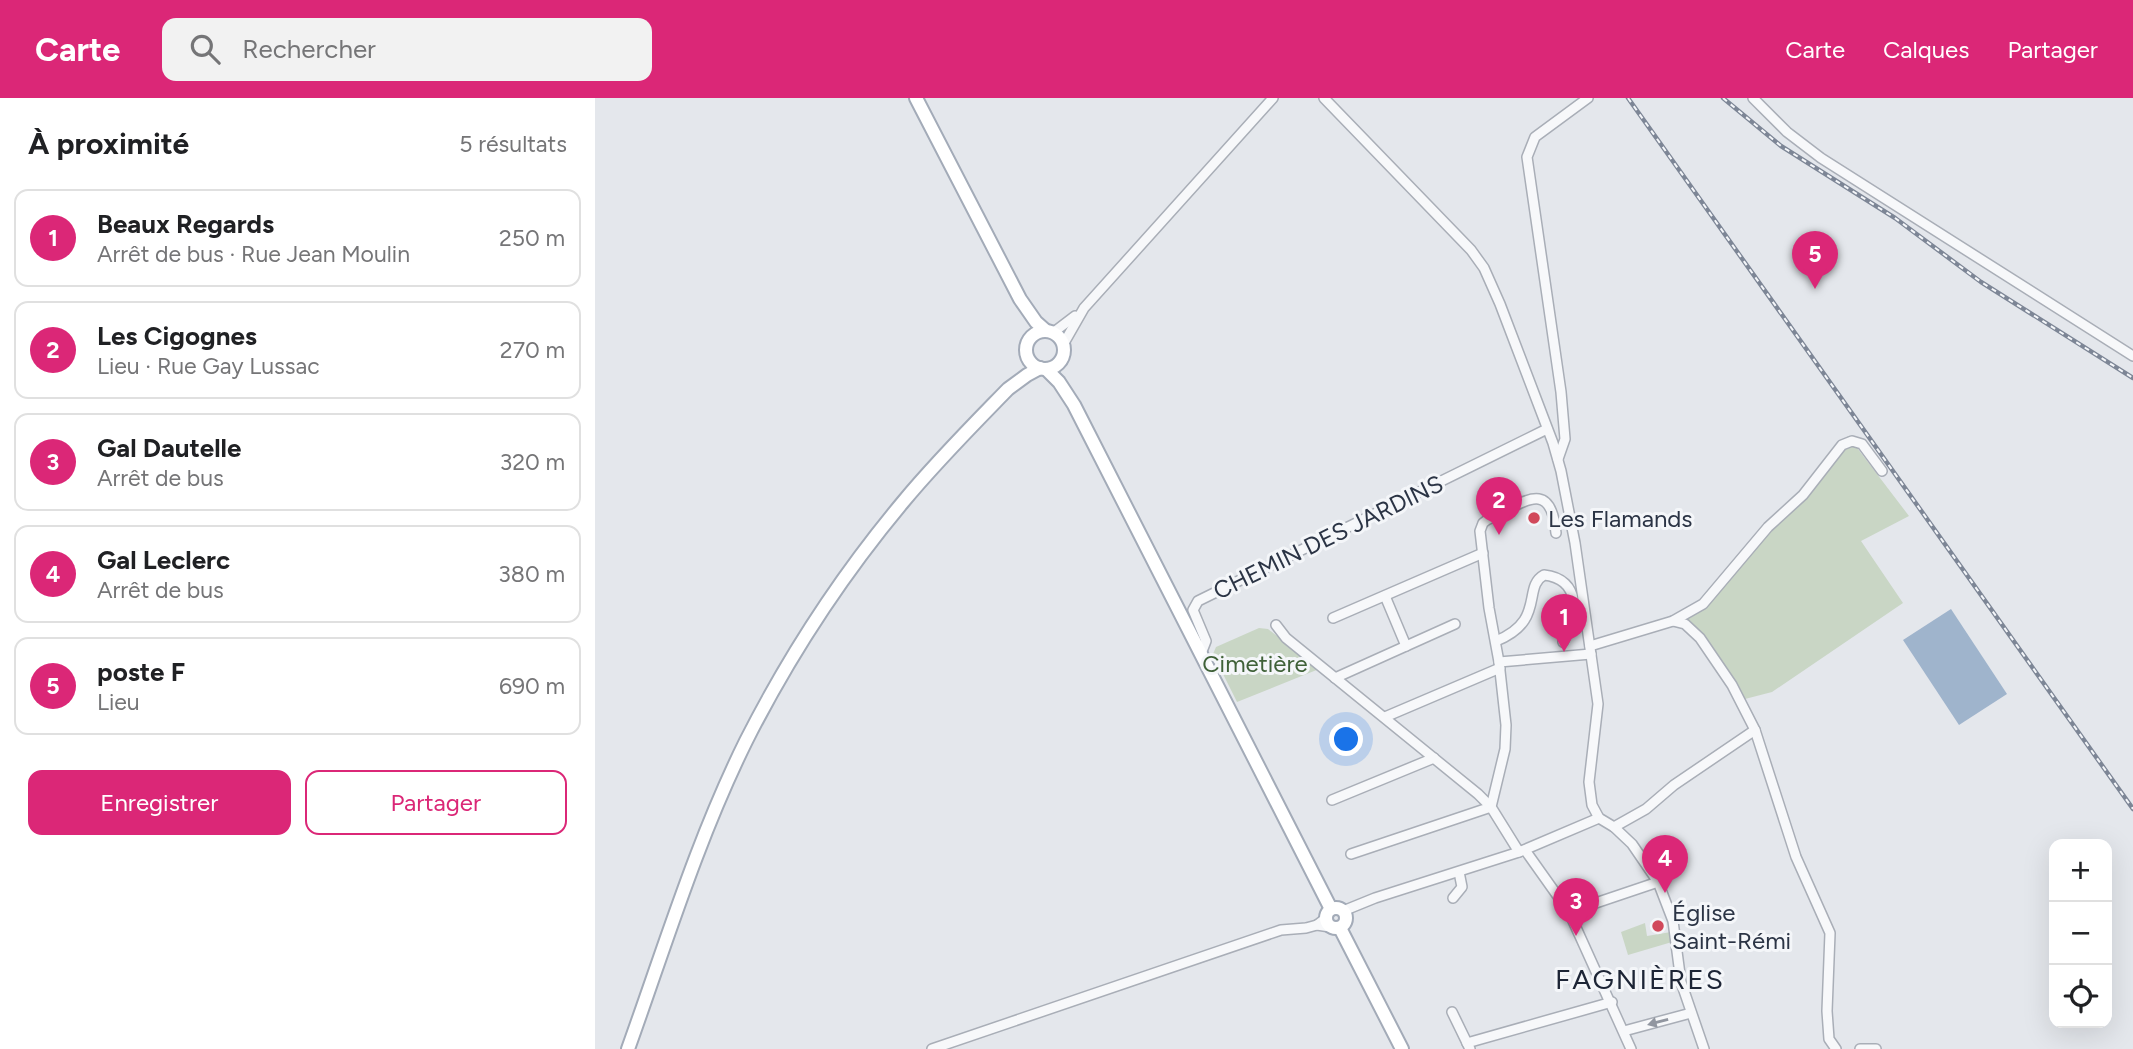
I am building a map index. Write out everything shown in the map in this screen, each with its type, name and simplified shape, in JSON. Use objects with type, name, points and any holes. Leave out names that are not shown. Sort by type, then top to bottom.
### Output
[{"type":"main road","points":[[916,98],[1020,299],[1035,322],[1063,343],[1065,380],[1074,405]]},
{"type":"main road","points":[[1008,389],[1027,356],[1028,328],[1020,299]]},
{"type":"main road","points":[[1029,340],[1036,333],[1050,331]]},
{"type":"main road","points":[[1027,356],[1030,362],[1059,382],[1074,405],[1201,654],[1331,919],[1402,1049]]},
{"type":"main road","points":[[628,1049],[712,817],[776,684],[825,605],[876,535],[919,483],[1008,389],[1027,375],[1052,368],[1062,359]]},
{"type":"street","points":[[1063,343],[1084,308],[1273,98]]},
{"type":"street","points":[[1324,98],[1462,240],[1484,268],[1547,429],[1563,482],[1575,543],[1598,711],[1589,790],[1592,805],[1599,818],[1614,827],[1639,853],[1658,882],[1673,921],[1679,972],[1704,1049]]},
{"type":"street","points":[[1558,459],[1565,439],[1561,392],[1527,157],[1535,137],[1588,98]]},
{"type":"street","points":[[1753,98],[1787,132],[1821,158],[2133,356]]},
{"type":"street","points":[[1050,331],[1084,308]]},
{"type":"street","name":"CHEMIN DES JARDINS","points":[[1201,654],[1206,641],[1193,610],[1198,601],[1547,429]]},
{"type":"street","points":[[1385,717],[1500,665],[1590,650],[1673,621],[1693,610],[1708,599],[1768,527],[1803,495],[1842,444],[1853,441],[1862,444],[1882,471]]},
{"type":"street","points":[[1491,807],[1506,736],[1500,665],[1489,608],[1480,531],[1483,523],[1535,498],[1547,501],[1552,507],[1556,533]]},
{"type":"street","points":[[1333,618],[1483,553]]},
{"type":"street","points":[[1496,641],[1523,625],[1531,609],[1536,582],[1544,575],[1552,576],[1561,582],[1574,600],[1575,615],[1563,642]]},
{"type":"street","points":[[1385,596],[1406,646]]},
{"type":"street","points":[[1673,621],[1685,624],[1693,631],[1732,685],[1755,730],[1796,857],[1830,933],[1827,1011],[1829,1038],[1836,1049]]},
{"type":"street","points":[[1335,678],[1455,624]]},
{"type":"street","points":[[1276,625],[1286,638],[1491,807],[1569,912],[1631,1049]]},
{"type":"street","points":[[1614,827],[1646,809],[1674,785],[1755,730]]},
{"type":"street","points":[[1332,800],[1434,758]]},
{"type":"street","points":[[1351,854],[1491,807]]},
{"type":"street","points":[[932,1049],[1259,937],[1281,930],[1306,928],[1522,851],[1599,818]]},
{"type":"street","points":[[1453,898],[1462,887],[1459,872]]},
{"type":"street","points":[[1569,912],[1658,882]]},
{"type":"street","points":[[1452,1013],[1469,1046],[1612,1002]]},
{"type":"street","points":[[1620,1049],[1626,1035],[1691,1013]]},
{"type":"street","points":[[1860,1049],[1876,1049]]},
{"type":"green space","points":[[1848,436],[1909,516],[1861,541],[1903,603],[1772,692],[1745,699],[1681,622],[1820,472]]},
{"type":"green space","name":"Cimetière","points":[[1259,628],[1268,629],[1319,669],[1237,702],[1213,654],[1216,647]]},
{"type":"green space","points":[[1645,923],[1647,936],[1671,932],[1672,942],[1628,955],[1621,932]]},
{"type":"water","points":[[1951,609],[2007,694],[1959,725],[1903,640]]},
{"type":"railway","points":[[1628,98],[2133,809]]},
{"type":"railway","points":[[1723,98],[1781,146],[1895,218],[1981,282],[2133,378]]},
{"type":"place","name":"poste F","points":[[1815,289]]},
{"type":"place","name":"Les Flamands","points":[[1534,518]]},
{"type":"place","name":"Les Cigognes","points":[[1499,535]]},
{"type":"place","name":"Beaux Regards","points":[[1564,652]]},
{"type":"place","name":"Gal Leclerc","points":[[1665,893]]},
{"type":"place","name":"Église Saint-Rémi","points":[[1658,926]]},
{"type":"place","name":"Gal Dautelle","points":[[1576,936]]},
{"type":"district","name":"FAGNIÈRES","points":[[1640,979]]}]
